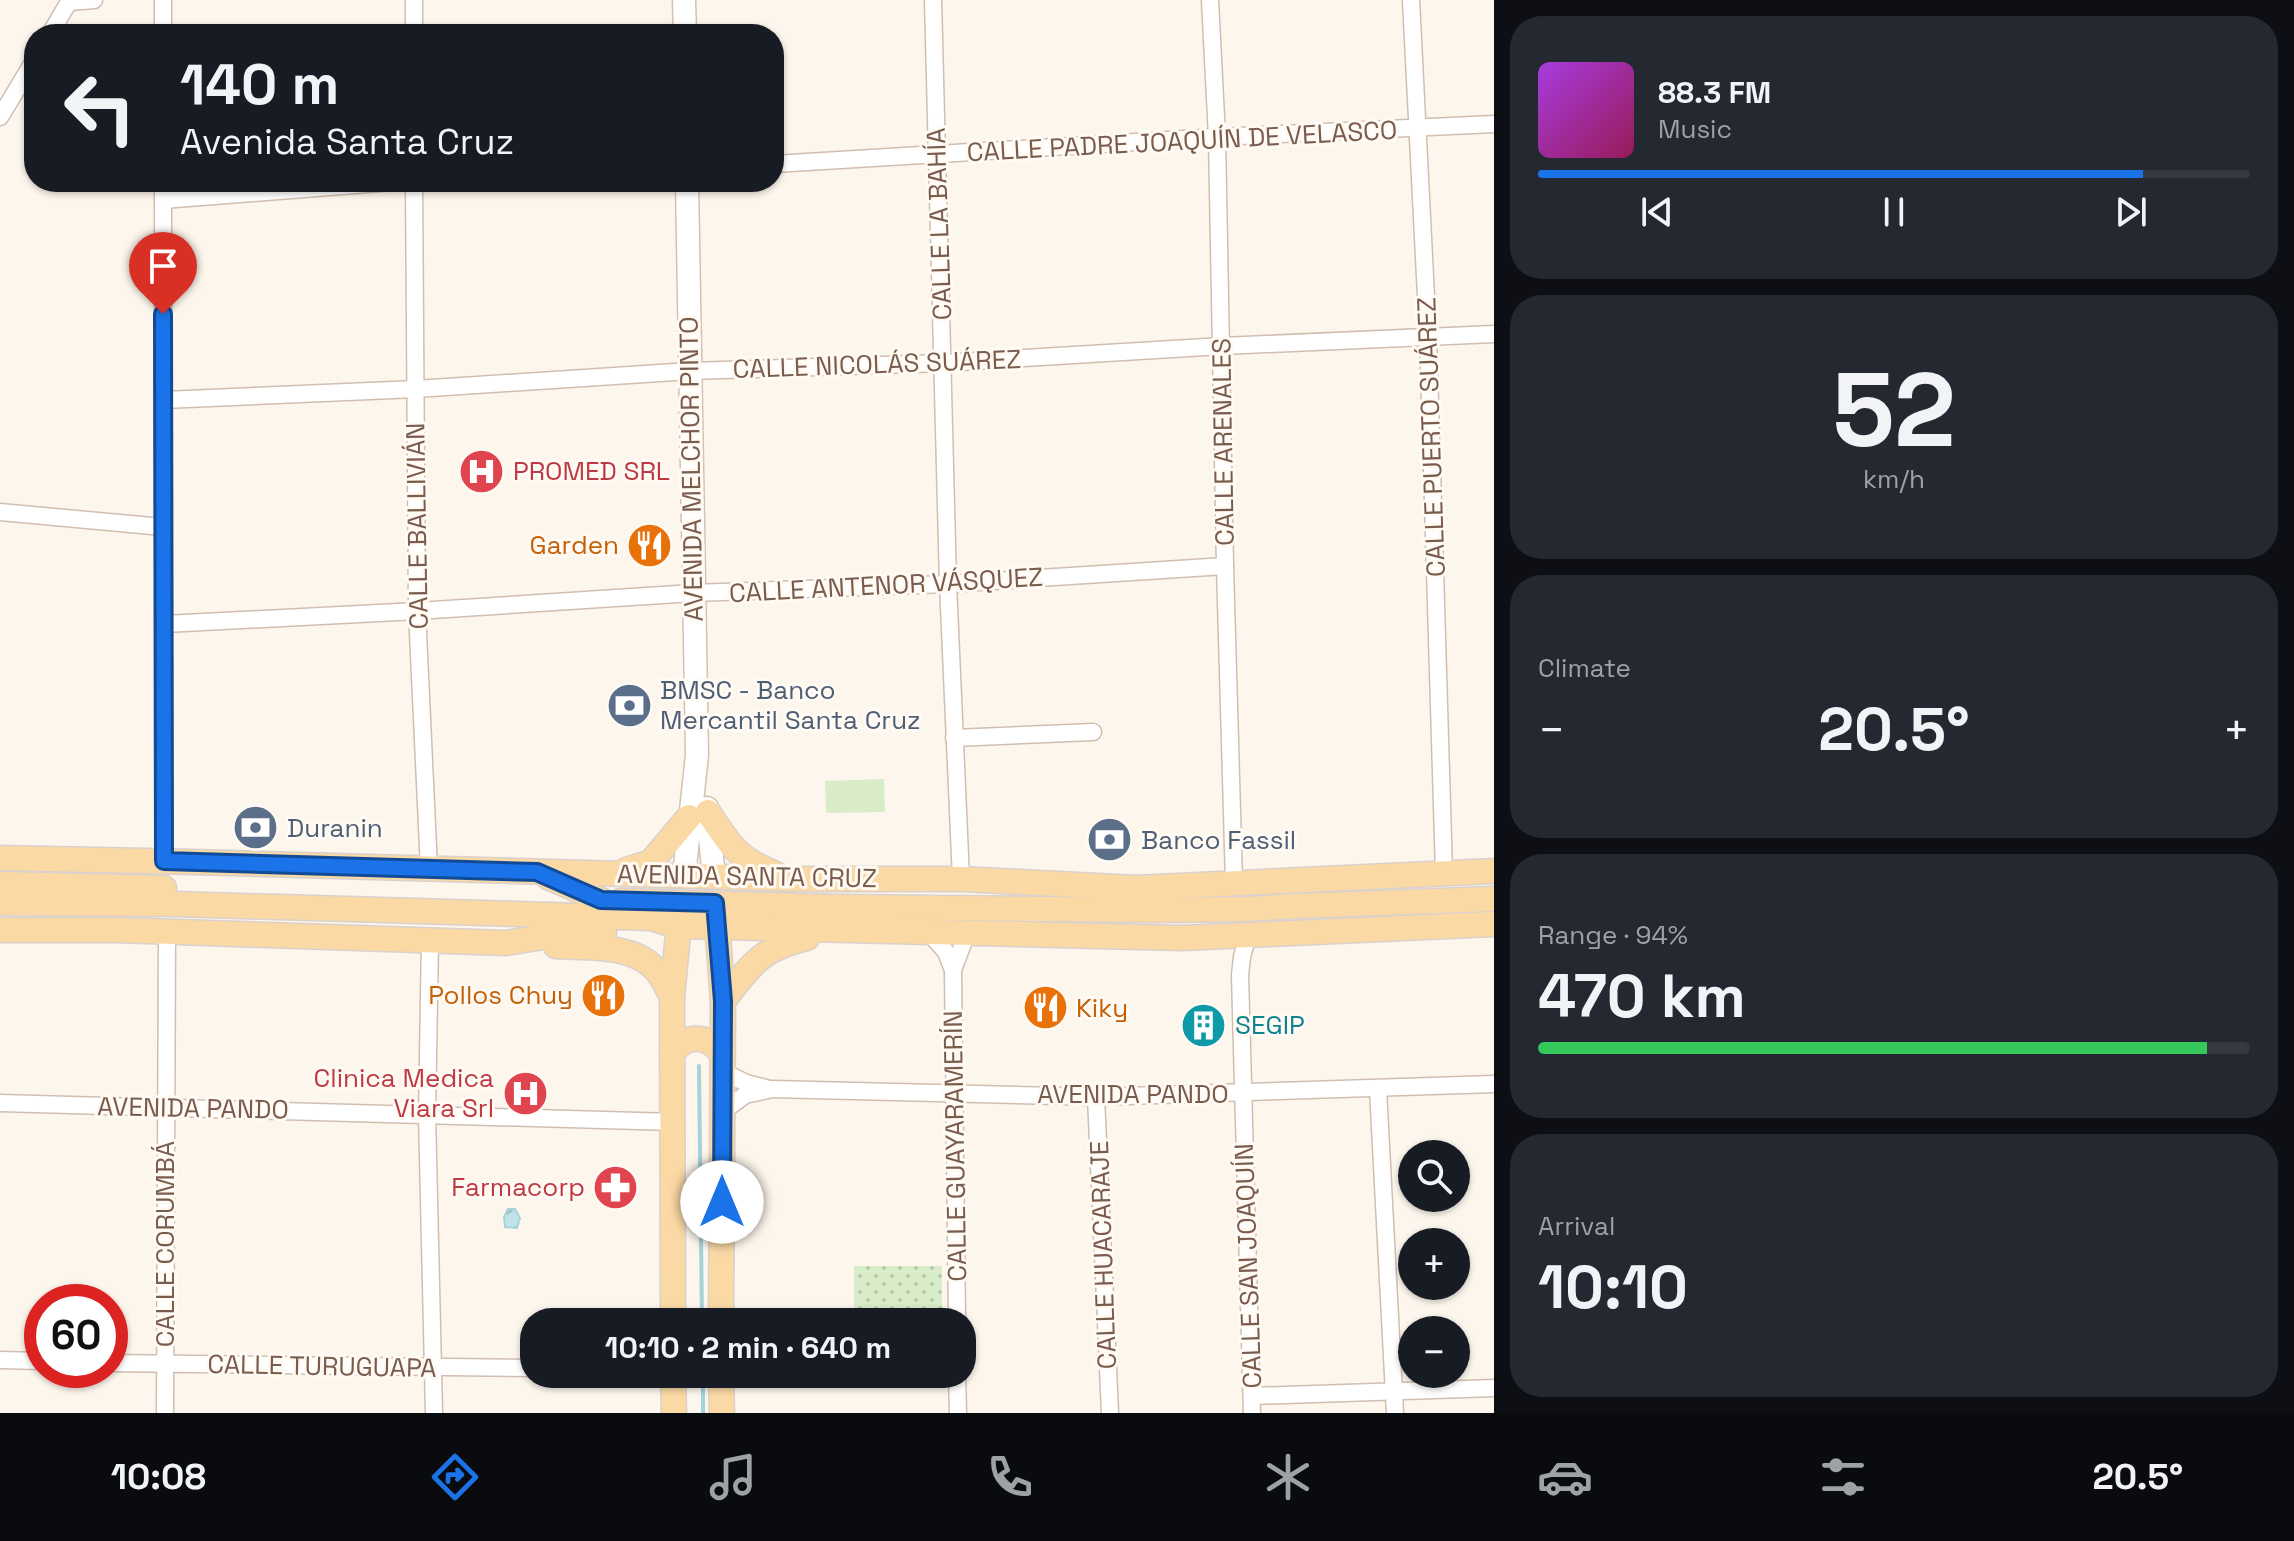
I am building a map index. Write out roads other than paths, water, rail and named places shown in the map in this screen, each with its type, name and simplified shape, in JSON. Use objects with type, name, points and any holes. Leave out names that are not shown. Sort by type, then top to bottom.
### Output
[{"type":"main road","points":[[684,0],[685,24]]},
{"type":"main road","name":"AVENIDA MELCHOR PINTO","points":[[687,192],[699,815],[714,877],[723,1001],[721,1308]]},
{"type":"main road","points":[[604,874],[651,862],[699,815],[740,856],[768,871],[802,879]]},
{"type":"main road","name":"AVENIDA MELCHOR PINTO","points":[[673,1308],[672,997],[684,876],[699,815]]},
{"type":"main road","points":[[0,859],[108,887]]},
{"type":"main road","name":"AVENIDA SANTA CRUZ","points":[[0,859],[802,879],[961,879],[1136,888],[1494,871]]},
{"type":"main road","points":[[537,872],[601,900]]},
{"type":"main road","points":[[805,905],[878,879]]},
{"type":"main road","name":"AVENIDA SANTA CRUZ","points":[[0,884],[601,900],[680,914],[716,915],[841,930],[929,933],[1213,938],[1494,924]]},
{"type":"main road","points":[[1136,888],[1296,906]]},
{"type":"main road","name":"AVENIDA SANTA CRUZ","points":[[716,915],[805,905],[1160,910],[1494,899]]},
{"type":"main road","name":"AVENIDA SANTA CRUZ","points":[[0,903],[174,904],[651,918],[680,914]]},
{"type":"main road","points":[[0,910],[118,930]]},
{"type":"main road","name":"AVENIDA SANTA CRUZ","points":[[0,930],[167,931],[506,943],[581,931],[650,934],[680,914]]},
{"type":"main road","points":[[723,1001],[750,966],[767,951],[784,943],[841,930]]},
{"type":"main road","points":[[506,943],[636,955],[654,967],[672,997]]},
{"type":"main road","points":[[672,1054],[680,1044],[698,1038],[710,1041],[722,1063]]},
{"type":"main road","points":[[673,1388],[674,1413]]},
{"type":"main road","points":[[721,1388],[722,1413]]},
{"type":"street","points":[[56,24],[70,1],[94,0]]},
{"type":"street","points":[[163,0],[163,24]]},
{"type":"street","points":[[414,0],[414,24]]},
{"type":"street","name":"CALLE LA BAHÍA","points":[[933,0],[948,584],[961,879]]},
{"type":"street","name":"CALLE ARENALES","points":[[1210,0],[1217,137],[1234,883]]},
{"type":"street","name":"CALLE PUERTO SUÁREZ","points":[[1411,0],[1428,336],[1444,873]]},
{"type":"street","points":[[0,117],[24,77]]},
{"type":"street","name":"CALLE PADRE JOAQUÍN DE VELASCO","points":[[784,163],[1494,124]]},
{"type":"street","points":[[163,192],[164,861]]},
{"type":"street","points":[[163,200],[265,192]]},
{"type":"street","name":"CALLE BALLIVIÁN","points":[[414,192],[417,611],[429,869]]},
{"type":"street","name":"CALLE NICOLÁS SUÁREZ","points":[[164,400],[416,389],[690,371],[944,363],[1494,334]]},
{"type":"street","points":[[0,512],[163,527]]},
{"type":"street","name":"CALLE ANTENOR VÁSQUEZ","points":[[165,624],[693,593],[948,584],[1225,566]]},
{"type":"street","points":[[954,738],[1093,732]]},
{"type":"street","name":"CALLE CORUMBÁ","points":[[165,1413],[167,931]]},
{"type":"street","points":[[929,933],[946,952],[953,970]]},
{"type":"street","name":"CALLE GUAYARAMERÍN","points":[[957,1308],[953,970],[967,933]]},
{"type":"street","name":"CALLE SAN JOAQUÍN","points":[[1248,935],[1240,975],[1252,1405]]},
{"type":"street","points":[[1213,938],[1231,958],[1240,975]]},
{"type":"street","points":[[430,940],[427,1114],[434,1413]]},
{"type":"street","name":"AVENIDA PANDO","points":[[722,1063],[746,1083],[772,1089],[1096,1097],[1494,1084]]},
{"type":"street","name":"AVENIDA PANDO","points":[[722,1112],[745,1095],[772,1089]]},
{"type":"street","points":[[1378,1089],[1395,1413]]},
{"type":"street","name":"CALLE HUACARAJE","points":[[1096,1097],[1110,1413]]},
{"type":"street","name":"AVENIDA PANDO","points":[[0,1103],[673,1122]]},
{"type":"street","points":[[0,1360],[24,1361]]},
{"type":"street","name":"CALLE TURUGUAPA","points":[[128,1363],[520,1368]]},
{"type":"street","points":[[957,1388],[958,1413]]},
{"type":"street","points":[[1252,1405],[1393,1390],[1494,1388]]},
{"type":"water","points":[[508,1209],[515,1209],[520,1218],[517,1228],[505,1227],[504,1217]]},
{"type":"waterway","points":[[699,1066],[702,1308]]},
{"type":"waterway","points":[[703,1388],[703,1413]]},
{"type":"place","name":"PROMED SRL","points":[[482,471]]},
{"type":"place","name":"Garden","points":[[650,545]]},
{"type":"place","name":"BMSC - Banco Mercantil Santa Cruz","points":[[629,705]]},
{"type":"place","name":"Duranin","points":[[256,828]]},
{"type":"place","name":"Banco Fassil","points":[[1110,840]]},
{"type":"place","name":"Pollos Chuy","points":[[604,995]]},
{"type":"place","name":"Kiky","points":[[1045,1008]]},
{"type":"place","name":"SEGIP","points":[[1204,1025]]},
{"type":"place","name":"Clinica Medica Viara Srl","points":[[525,1093]]},
{"type":"place","name":"Farmacorp","points":[[616,1187]]}]
